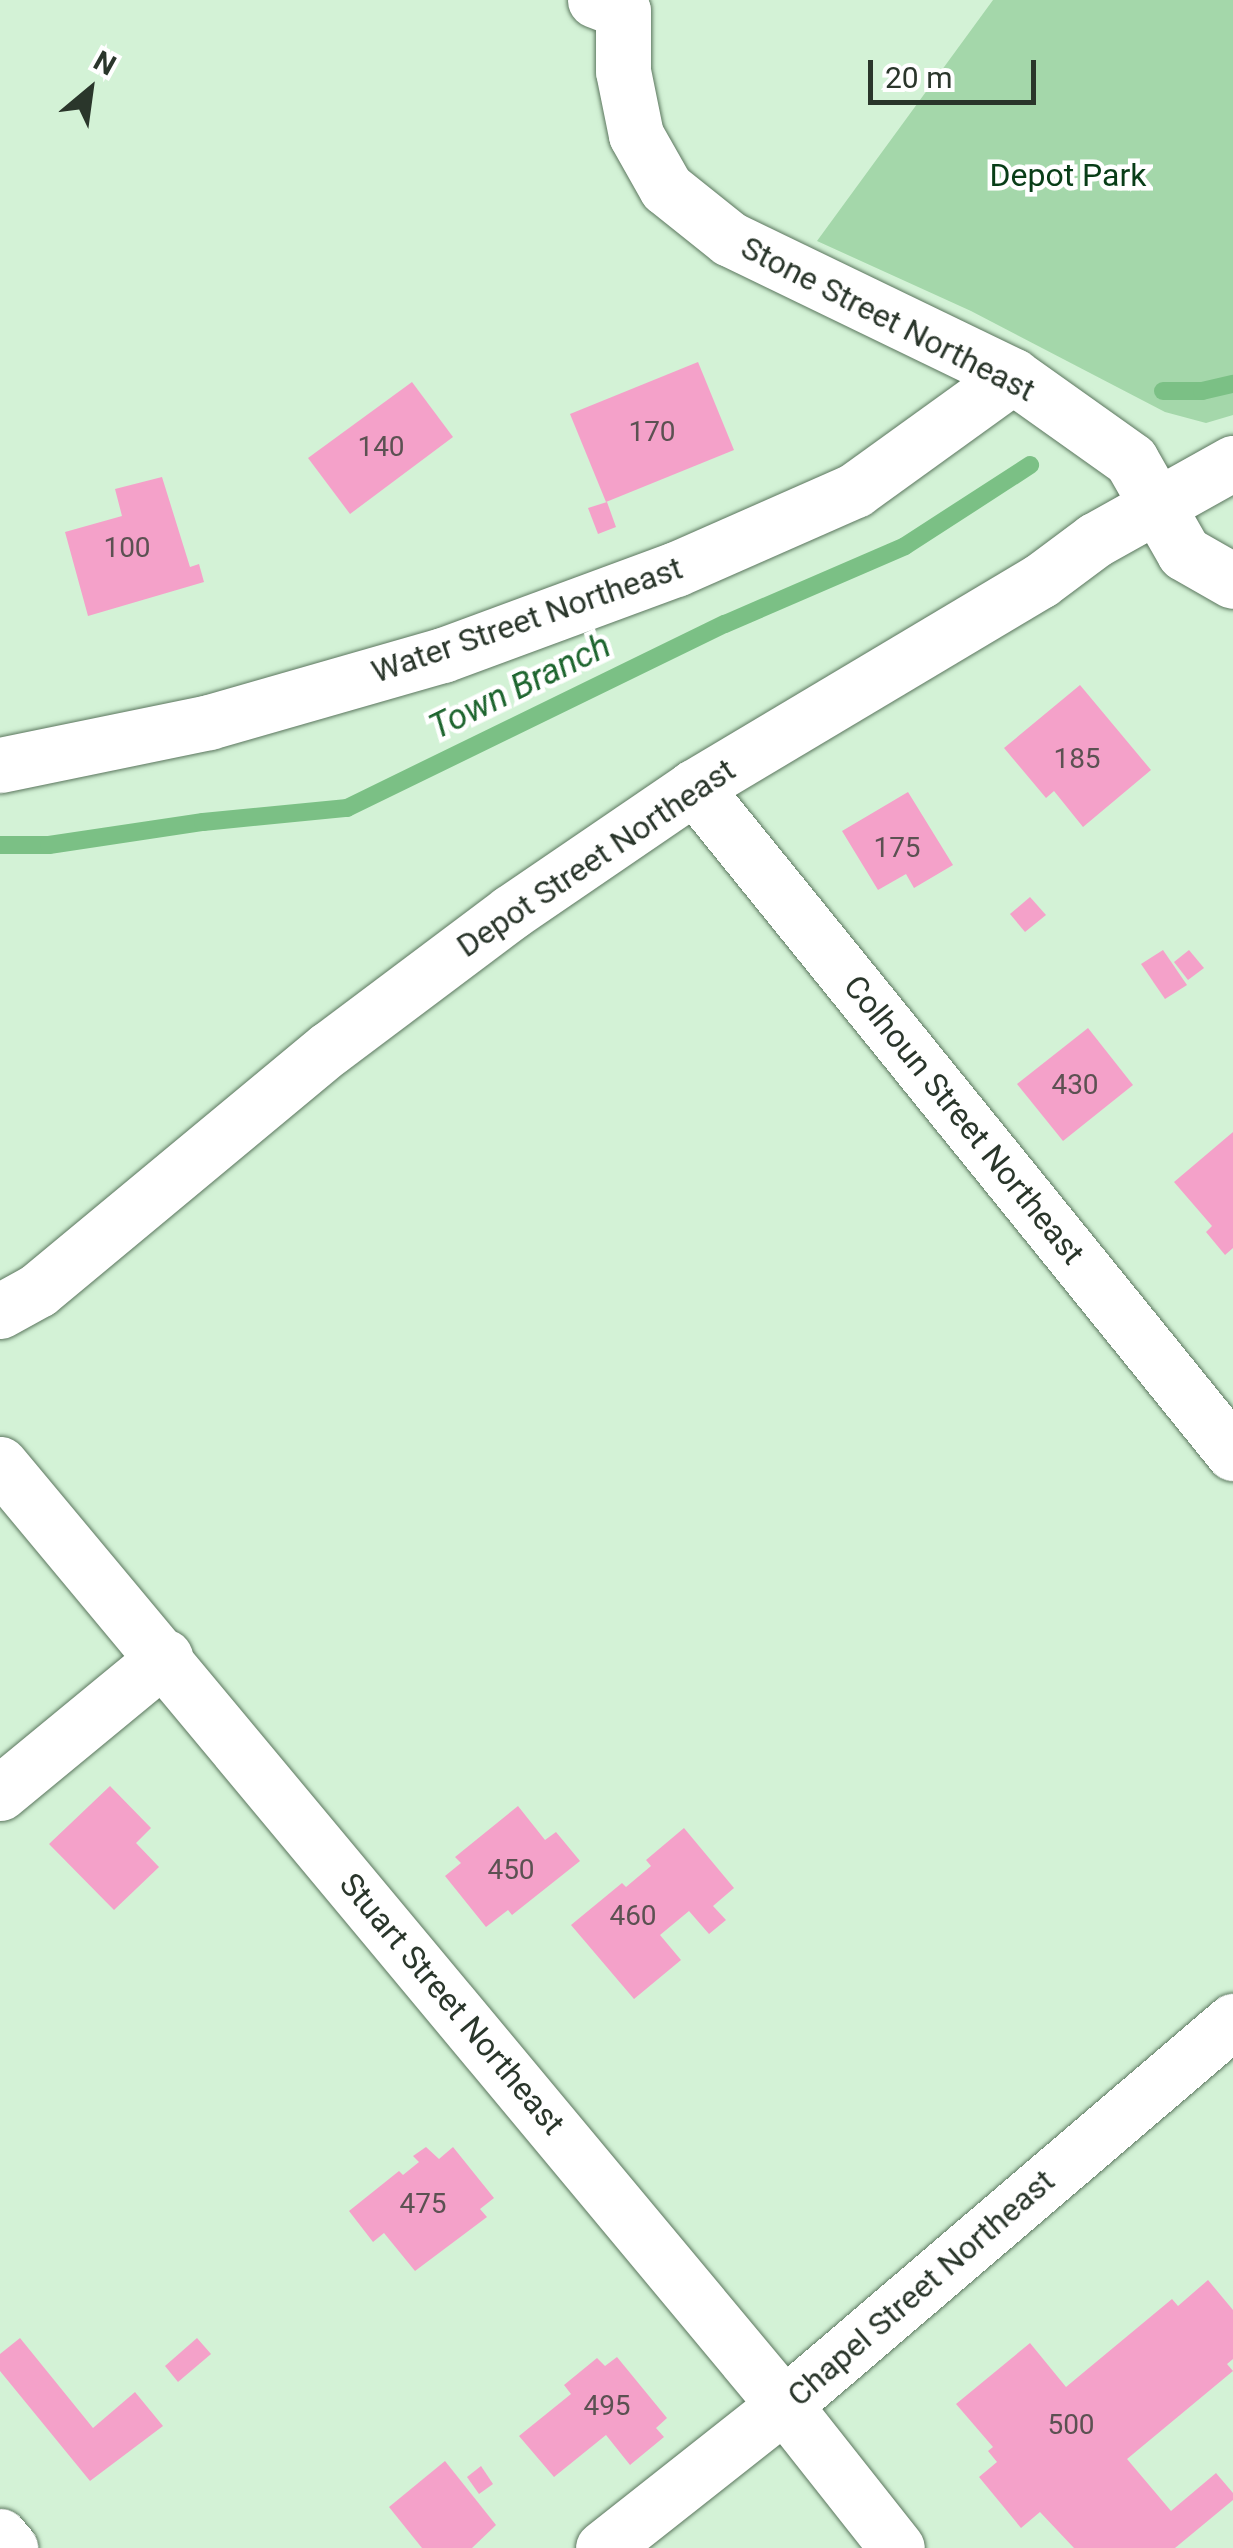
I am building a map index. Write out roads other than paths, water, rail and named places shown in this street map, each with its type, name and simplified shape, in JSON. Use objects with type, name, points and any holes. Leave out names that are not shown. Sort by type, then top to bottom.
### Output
[{"type":"street","name":"Stone Street Northeast","points":[[609,6],[636,135],[666,188],[730,238],[1013,376],[1131,460],[1184,553],[1233,582]]},
{"type":"street","name":"Water Street Northeast","points":[[0,765],[209,722],[407,665],[676,569],[856,490],[1013,376]]},
{"type":"street","name":"Depot Street Northeast","points":[[0,1311],[38,1290],[330,1048],[481,934],[694,787],[1040,581],[1094,540],[1233,463]]},
{"type":"street","name":"Colhoun Street Northeast","points":[[694,787],[1233,1453]]},
{"type":"street","name":"Stuart Street Northeast","points":[[0,1464],[165,1657],[784,2404],[898,2548]]},
{"type":"street","points":[[0,1793],[165,1657]]},
{"type":"street","name":"Chapel Street Northeast","points":[[603,2548],[784,2404],[1233,2022]]},
{"type":"street","points":[[0,2536],[10,2548]]},
{"type":"waterway","name":"Town Branch","points":[[1163,391],[1202,391],[1233,384]]},
{"type":"waterway","name":"Town Branch","points":[[0,845],[49,845],[203,822],[347,808],[725,624],[905,546],[1030,465]]},
{"type":"park label","name":"Depot Park","points":[[1068,175]]}]
